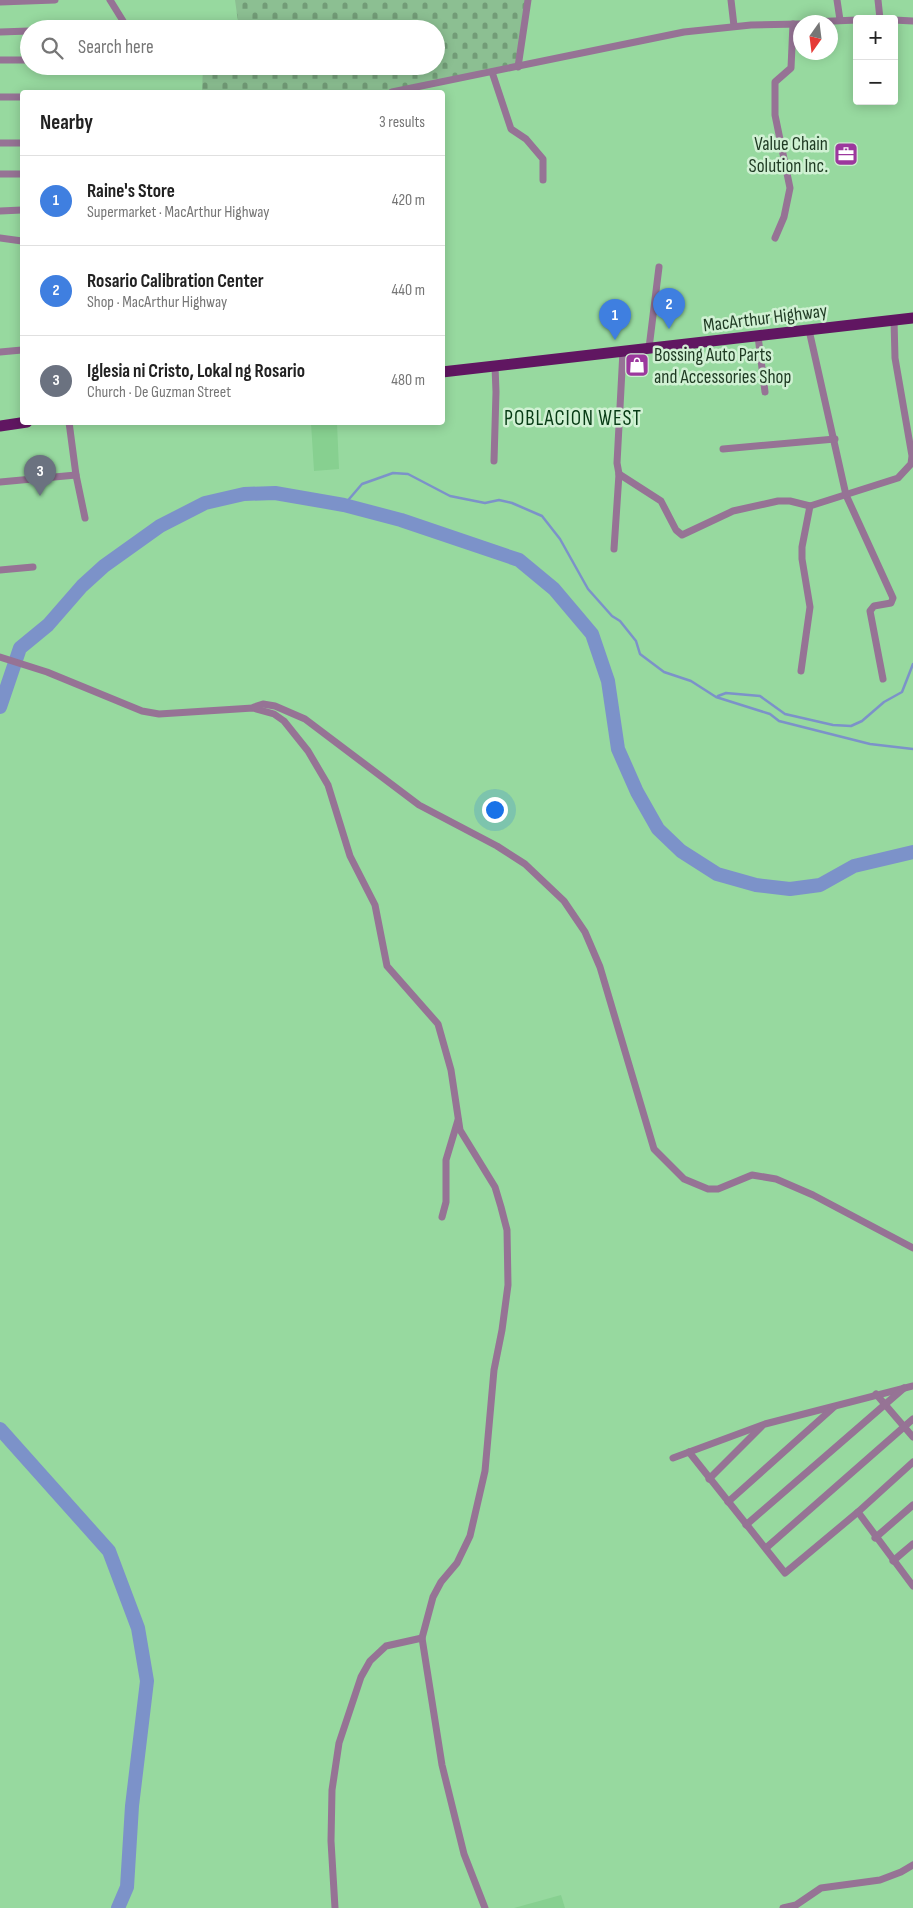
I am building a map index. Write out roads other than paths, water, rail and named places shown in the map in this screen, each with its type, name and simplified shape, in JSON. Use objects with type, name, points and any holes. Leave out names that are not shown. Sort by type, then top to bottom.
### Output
[{"type":"highway","name":"MacArthur Highway","points":[[445,372],[913,318]]},
{"type":"highway","points":[[0,426],[20,423]]},
{"type":"street","points":[[0,2],[55,0]]},
{"type":"street","points":[[110,0],[122,20]]},
{"type":"street","points":[[518,67],[528,0]]},
{"type":"street","points":[[731,0],[734,26]]},
{"type":"street","points":[[837,0],[840,20],[853,20]]},
{"type":"street","points":[[878,0],[880,15]]},
{"type":"street","points":[[898,20],[913,20]]},
{"type":"street","points":[[402,90],[653,38],[734,26],[793,24]]},
{"type":"street","points":[[0,32],[20,31]]},
{"type":"street","points":[[776,238],[784,217],[790,188],[776,115],[775,82],[791,68],[793,53]]},
{"type":"street","points":[[0,60],[20,60]]},
{"type":"street","points":[[492,72],[511,129],[526,139],[543,159],[543,180]]},
{"type":"street","points":[[0,97],[20,97]]},
{"type":"street","points":[[0,143],[20,143]]},
{"type":"street","points":[[0,174],[20,174]]},
{"type":"street","points":[[0,211],[20,210]]},
{"type":"street","points":[[0,238],[20,241]]},
{"type":"street","points":[[649,348],[659,267]]},
{"type":"street","points":[[619,474],[661,502],[676,530],[682,535],[733,511],[778,501],[790,501],[810,506],[898,478],[911,464],[912,456],[895,358],[894,320]]},
{"type":"street","points":[[809,330],[835,439],[846,495],[893,600],[891,603],[874,606],[870,611],[883,679]]},
{"type":"street","points":[[758,336],[766,392]]},
{"type":"street","points":[[0,352],[20,350]]},
{"type":"street","points":[[614,549],[619,474],[617,467],[623,351]]},
{"type":"street","points":[[494,461],[495,366]]},
{"type":"street","points":[[69,425],[76,475],[85,518]]},
{"type":"street","points":[[723,450],[835,439]]},
{"type":"street","points":[[0,482],[76,475]]},
{"type":"street","points":[[801,671],[810,607],[802,560],[802,547],[810,506]]},
{"type":"street","points":[[0,570],[33,567]]},
{"type":"street","points":[[0,657],[47,672],[142,711],[159,714],[254,708],[274,714],[284,721],[320,769],[328,785],[350,856],[375,905],[387,966],[404,988],[431,1014],[444,1037],[458,1120],[468,1145],[495,1187],[507,1230],[508,1285],[494,1370],[485,1471],[470,1536],[457,1563],[441,1582],[433,1597],[422,1638],[442,1765],[464,1854],[485,1908]]},
{"type":"street","points":[[254,708],[263,704],[275,706],[305,719],[419,805],[497,846],[525,864],[564,901],[585,932],[600,967],[654,1149],[684,1179],[708,1189],[718,1190],[752,1176],[776,1179],[812,1195],[913,1248]]},
{"type":"street","points":[[442,1217],[446,1202],[446,1160],[458,1120]]},
{"type":"street","points":[[673,1458],[765,1424],[909,1386]]},
{"type":"street","points":[[746,1525],[885,1404],[909,1386]]},
{"type":"street","points":[[876,1394],[913,1437]]},
{"type":"street","points":[[728,1502],[836,1405]]},
{"type":"street","points":[[766,1548],[913,1419]]},
{"type":"street","points":[[709,1479],[765,1424]]},
{"type":"street","points":[[689,1452],[785,1573],[858,1512],[913,1462]]},
{"type":"street","points":[[875,1538],[913,1505]]},
{"type":"street","points":[[858,1512],[875,1538],[913,1586]]},
{"type":"street","points":[[893,1562],[913,1544]]},
{"type":"street","points":[[335,1908],[331,1841],[332,1790],[340,1743],[361,1677],[370,1661],[386,1646],[422,1638]]},
{"type":"street","points":[[783,1908],[796,1905],[821,1888],[880,1880],[913,1865]]},
{"type":"waterway","points":[[344,505],[362,484],[393,473],[408,474],[450,496],[485,503],[499,500],[512,503],[542,516],[560,539],[588,589],[612,616],[620,621],[636,641],[640,654],[664,672],[691,681],[716,697],[770,714],[779,721],[870,744],[913,749]]},
{"type":"waterway","points":[[0,707],[20,648],[48,625],[82,586],[104,566],[160,526],[205,503],[244,494],[275,493],[344,505],[401,520],[519,560],[554,589],[592,634],[608,681],[618,749],[637,792],[658,829],[681,851],[717,874],[756,885],[790,889],[820,885],[854,866],[913,852]]},
{"type":"waterway","points":[[718,696],[726,693],[760,696],[785,714],[833,725],[851,726],[862,721],[884,702],[902,692],[913,664]]},
{"type":"waterway","points":[[0,1429],[109,1551],[138,1628],[147,1681],[132,1806],[127,1887],[118,1908]]},
{"type":"place","name":"Value Chain Solution Inc.","points":[[846,154]]},
{"type":"place","name":"Rosario Calibration Center","points":[[669,329]]},
{"type":"place","name":"Raine's Store","points":[[615,340]]},
{"type":"place","name":"Bossing Auto Parts and Accessories Shop","points":[[637,365]]},
{"type":"place","name":"Iglesia ni Cristo, Lokal ng Rosario","points":[[40,496]]},
{"type":"district","name":"POBLACION WEST","points":[[573,418]]}]
